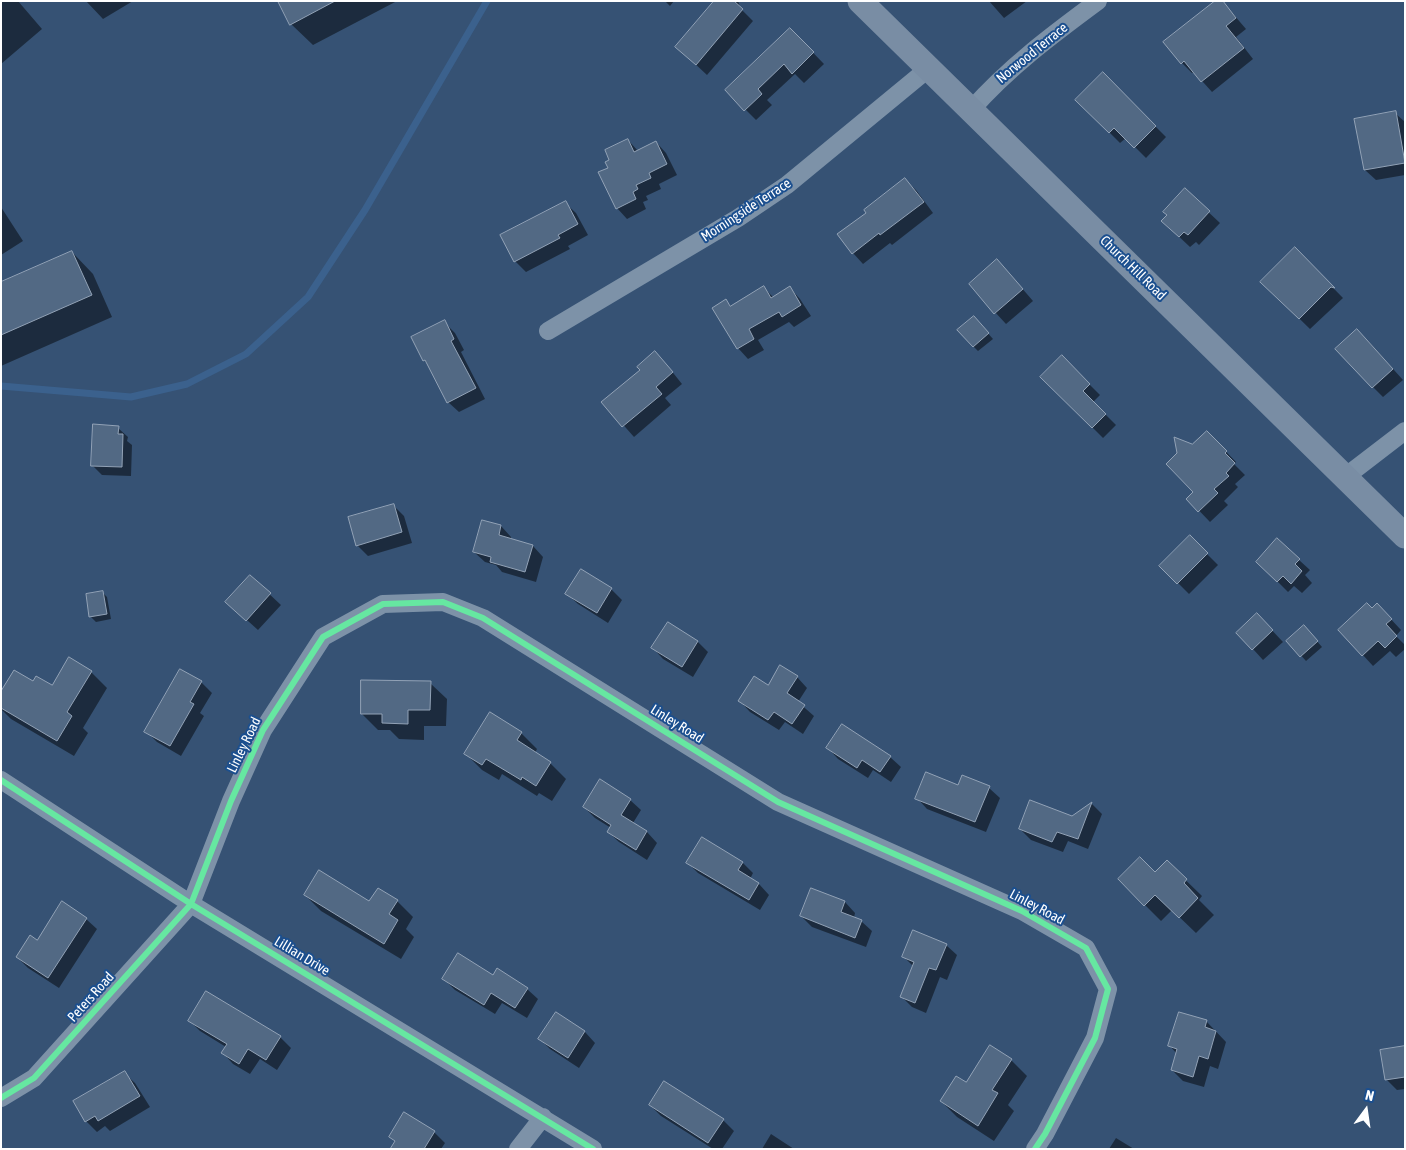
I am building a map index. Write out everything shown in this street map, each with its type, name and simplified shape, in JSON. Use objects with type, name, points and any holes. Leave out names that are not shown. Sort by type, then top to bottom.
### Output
[{"type":"main road","name":"Church Hill Road","points":[[860,1],[1405,536]]},
{"type":"street","name":"Norwood Terrace","points":[[971,110],[994,84],[1040,44],[1098,1]]},
{"type":"street","name":"Morningside Terrace","points":[[548,331],[738,218],[787,185],[929,68]]},
{"type":"street","points":[[1345,476],[1405,432]]},
{"type":"street","name":"Linley Road","points":[[191,904],[231,801],[263,730],[323,637],[383,604],[443,602],[483,618],[778,802],[1022,911],[1086,948],[1108,990],[1095,1038],[1045,1134],[1035,1149]]},
{"type":"street","name":"Lillian Drive","points":[[1,780],[191,904],[593,1149]]},
{"type":"street","name":"Peters Road","points":[[1,1098],[34,1078],[191,904]]},
{"type":"street","points":[[518,1149],[543,1117]]},
{"type":"building","points":[[278,1],[335,1],[290,25]]},
{"type":"building","points":[[714,1],[734,1],[743,9],[696,65],[675,47]]},
{"type":"building","points":[[1215,1],[1223,1],[1236,18],[1226,26],[1244,48],[1201,82],[1184,61],[1181,64],[1163,42]]},
{"type":"building","points":[[790,28],[814,52],[792,74],[784,64],[758,89],[762,94],[744,111],[725,90]]},
{"type":"building","points":[[1103,72],[1156,126],[1134,148],[1114,128],[1109,133],[1075,100]]},
{"type":"building","points":[[1396,111],[1405,163],[1364,170],[1354,119]]},
{"type":"building","points":[[628,139],[634,152],[656,141],[667,164],[649,173],[651,178],[636,185],[638,189],[633,192],[636,199],[616,209],[598,172],[608,168],[605,162],[609,160],[605,150]]},
{"type":"building","points":[[905,178],[924,202],[852,254],[837,234],[866,213],[864,210]]},
{"type":"building","points":[[1185,188],[1210,211],[1188,235],[1184,232],[1179,237],[1161,221],[1167,215],[1163,212]]},
{"type":"building","points":[[566,201],[578,224],[558,235],[560,238],[514,262],[500,235]]},
{"type":"building","points":[[1295,247],[1335,288],[1331,287],[1299,319],[1260,282]]},
{"type":"building","points":[[72,251],[92,295],[1,335],[1,282]]},
{"type":"building","points":[[997,259],[1023,289],[994,314],[969,284]]},
{"type":"building","points":[[764,286],[771,298],[790,286],[801,305],[782,317],[779,312],[749,329],[754,339],[737,349],[712,308],[726,299],[730,306]]},
{"type":"building","points":[[974,316],[989,333],[973,347],[957,330]]},
{"type":"building","points":[[445,320],[454,339],[451,341],[476,388],[447,403],[411,337]]},
{"type":"building","points":[[1357,329],[1393,369],[1372,388],[1335,349]]},
{"type":"building","points":[[655,351],[673,372],[656,387],[662,394],[622,427],[601,402],[640,370],[637,367]]},
{"type":"building","points":[[1062,355],[1090,384],[1083,391],[1106,414],[1092,428],[1040,377]]},
{"type":"building","points":[[93,424],[119,426],[118,434],[123,434],[122,467],[91,466]]},
{"type":"building","points":[[1207,431],[1227,451],[1225,453],[1235,463],[1226,473],[1229,476],[1214,489],[1218,493],[1198,512],[1186,499],[1193,492],[1166,464],[1177,453],[1174,437],[1192,444]]},
{"type":"building","points":[[394,504],[402,532],[356,546],[348,517]]},
{"type":"building","points":[[482,520],[501,525],[499,535],[533,545],[525,572],[490,562],[491,557],[473,552]]},
{"type":"building","points":[[1190,535],[1208,553],[1177,584],[1159,566]]},
{"type":"building","points":[[1277,538],[1300,559],[1295,564],[1302,571],[1291,584],[1283,576],[1277,582],[1256,562]]},
{"type":"building","points":[[581,569],[612,588],[597,613],[565,594]]},
{"type":"building","points":[[250,575],[271,593],[246,621],[225,602]]},
{"type":"building","points":[[103,591],[107,614],[89,617],[86,594]]},
{"type":"building","points":[[1367,603],[1372,608],[1377,603],[1392,619],[1386,624],[1397,636],[1385,648],[1378,641],[1362,656],[1338,630]]},
{"type":"building","points":[[1257,613],[1273,630],[1252,650],[1236,633]]},
{"type":"building","points":[[668,622],[698,641],[682,667],[651,648]]},
{"type":"building","points":[[1304,625],[1318,641],[1300,657],[1286,641]]},
{"type":"building","points":[[69,657],[92,671],[67,712],[72,716],[57,741],[1,708],[1,691],[14,670],[33,681],[36,676],[52,685]]},
{"type":"building","points":[[780,665],[798,676],[787,693],[805,705],[792,724],[774,712],[768,720],[738,701],[754,676],[768,685]]},
{"type":"building","points":[[180,669],[202,681],[190,702],[194,704],[170,746],[144,732]]},
{"type":"building","points":[[361,680],[431,681],[430,710],[408,710],[408,724],[382,723],[382,714],[361,714]]},
{"type":"building","points":[[490,712],[522,732],[517,740],[551,762],[536,786],[522,777],[521,780],[486,759],[482,765],[464,754]]},
{"type":"building","points":[[842,724],[891,756],[880,772],[862,760],[857,768],[826,748]]},
{"type":"building","points":[[926,772],[958,785],[962,775],[990,786],[975,822],[915,799]]},
{"type":"building","points":[[600,779],[631,799],[621,815],[647,831],[636,850],[607,832],[611,825],[583,807]]},
{"type":"building","points":[[1030,800],[1072,816],[1092,802],[1078,839],[1057,832],[1052,842],[1019,829]]},
{"type":"building","points":[[702,837],[743,862],[738,870],[759,883],[749,900],[686,863]]},
{"type":"building","points":[[1140,857],[1155,872],[1167,860],[1187,879],[1184,883],[1198,898],[1179,918],[1155,895],[1144,906],[1118,879]]},
{"type":"building","points":[[319,870],[369,901],[378,888],[398,900],[389,914],[398,920],[384,944],[304,895]]},
{"type":"building","points":[[811,888],[845,901],[841,912],[862,920],[855,938],[800,916]]},
{"type":"building","points":[[62,901],[87,918],[48,978],[16,957],[30,935],[37,940]]},
{"type":"building","points":[[913,930],[947,944],[936,970],[929,968],[915,1003],[900,997],[914,962],[902,957]]},
{"type":"building","points":[[458,953],[493,975],[497,968],[528,988],[515,1008],[491,993],[484,1005],[442,979]]},
{"type":"building","points":[[206,991],[281,1036],[266,1060],[248,1049],[239,1064],[221,1053],[227,1044],[188,1021]]},
{"type":"building","points":[[556,1012],[585,1031],[568,1058],[538,1039]]},
{"type":"building","points":[[1179,1012],[1207,1020],[1205,1027],[1216,1031],[1208,1059],[1199,1056],[1193,1077],[1171,1070],[1177,1049],[1168,1046]]},
{"type":"building","points":[[990,1045],[1012,1059],[992,1090],[998,1093],[978,1126],[940,1101],[956,1076],[966,1082]]},
{"type":"building","points":[[1405,1046],[1405,1077],[1385,1080],[1380,1050]]},
{"type":"building","points":[[125,1071],[140,1096],[98,1121],[95,1116],[85,1122],[73,1101]]},
{"type":"building","points":[[664,1081],[724,1119],[708,1143],[649,1105]]},
{"type":"building","points":[[404,1112],[435,1131],[424,1149],[390,1149],[395,1141],[389,1137]]},
{"type":"waterway","points":[[1,386],[131,397],[187,384],[246,354],[308,297],[365,210],[487,1]]},
{"type":"cycle path","points":[[1,1098],[34,1078],[191,904],[231,801],[263,730],[323,637],[383,604],[443,602],[483,618],[778,802],[1022,911],[1086,948],[1108,989],[1095,1038],[1045,1134],[1035,1149]]},
{"type":"cycle path","points":[[1,780],[191,904],[593,1149]]}]
